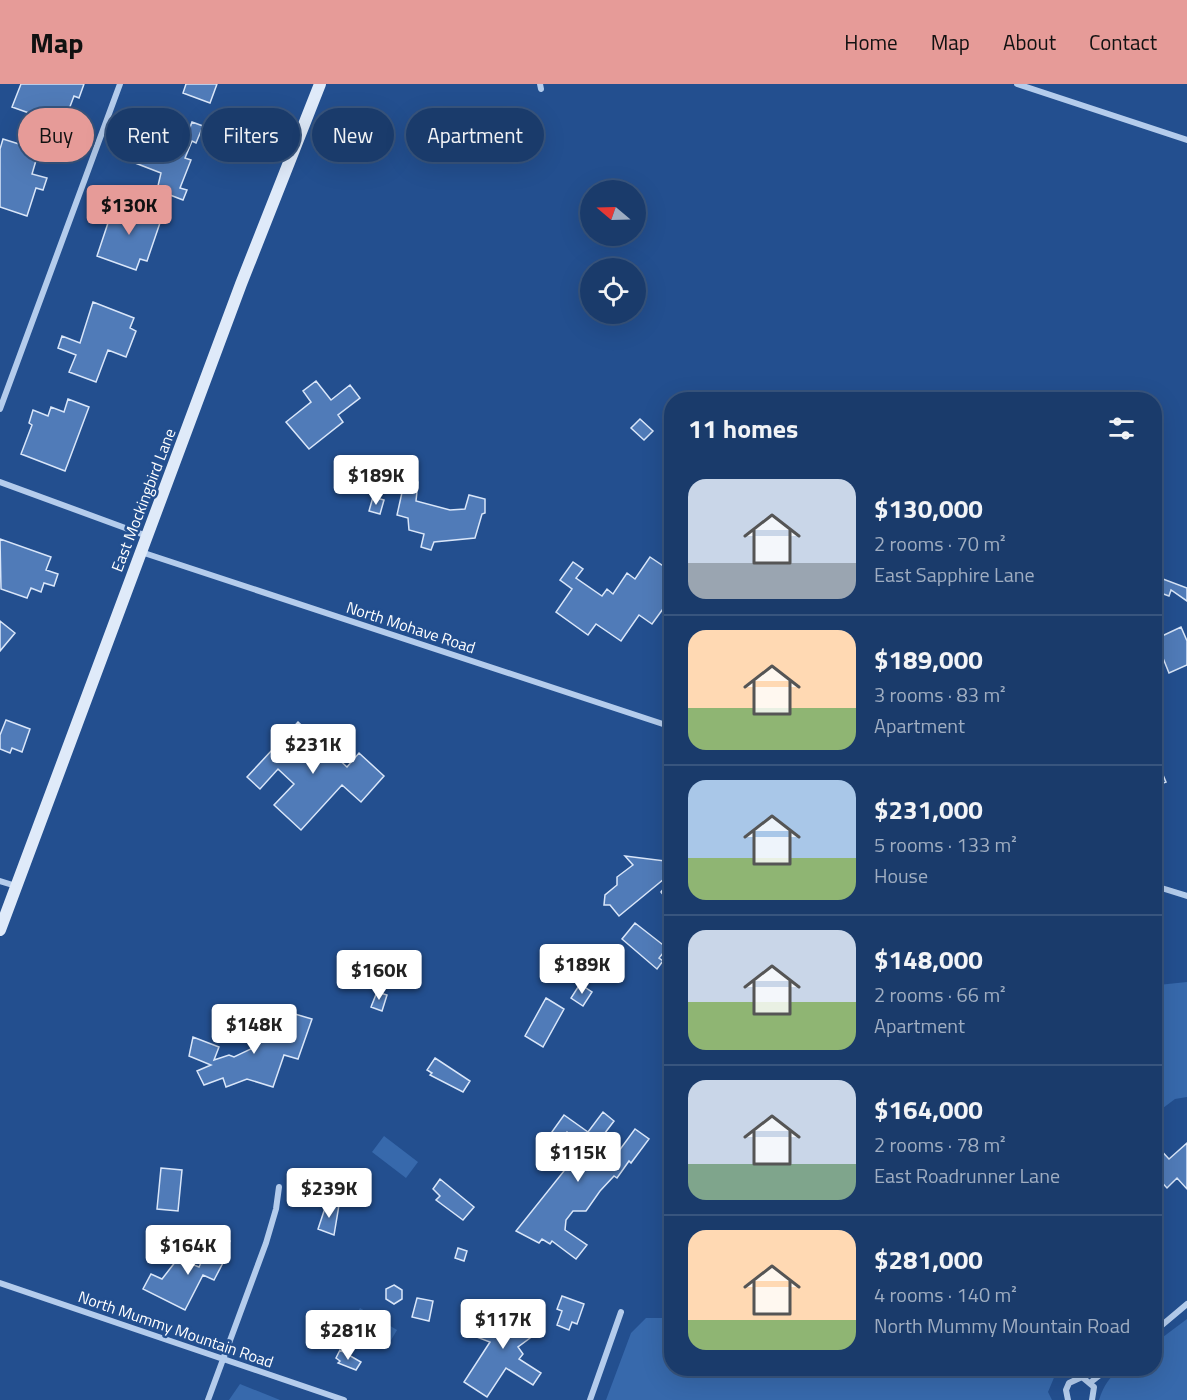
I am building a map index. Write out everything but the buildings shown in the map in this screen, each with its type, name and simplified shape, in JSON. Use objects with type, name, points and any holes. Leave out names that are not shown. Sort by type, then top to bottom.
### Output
[{"type":"street","points":[[0,409],[120,84]]},
{"type":"street","name":"East Mockingbird Lane","points":[[0,930],[147,536],[320,84]]},
{"type":"street","points":[[1017,84],[1187,140]]},
{"type":"street","points":[[0,482],[147,536]]},
{"type":"street","name":"North Mohave Road","points":[[141,552],[664,724]]},
{"type":"street","points":[[0,880],[16,886]]},
{"type":"street","points":[[1162,888],[1187,896]]},
{"type":"street","points":[[208,1400],[266,1244],[276,1209],[279,1187]]},
{"type":"street","name":"North Mummy Mountain Road","points":[[0,1283],[344,1400]]},
{"type":"street","points":[[1162,1325],[1187,1304]]},
{"type":"street","points":[[590,1400],[621,1312]]},
{"type":"street","points":[[1091,1382],[1099,1376]]},
{"type":"street","points":[[1068,1400],[1066,1390],[1072,1380],[1082,1377],[1091,1382],[1094,1387],[1092,1400]]},
{"type":"shaded area","points":[[1187,982],[1187,1097],[1175,1099],[1162,1109],[1162,985]]},
{"type":"shaded area","points":[[384,1136],[418,1162],[406,1178],[372,1152]]},
{"type":"shaded area","points":[[360,1308],[397,1330],[387,1347],[350,1325]]},
{"type":"shaded area","points":[[646,1318],[664,1318],[664,1376],[1055,1376],[1048,1392],[1052,1400],[606,1400],[631,1333]]},
{"type":"shaded area","points":[[1187,1319],[1187,1400],[1099,1400],[1112,1376],[1162,1376],[1162,1338]]},
{"type":"shaded area","points":[[240,1384],[280,1400],[229,1400]]}]
